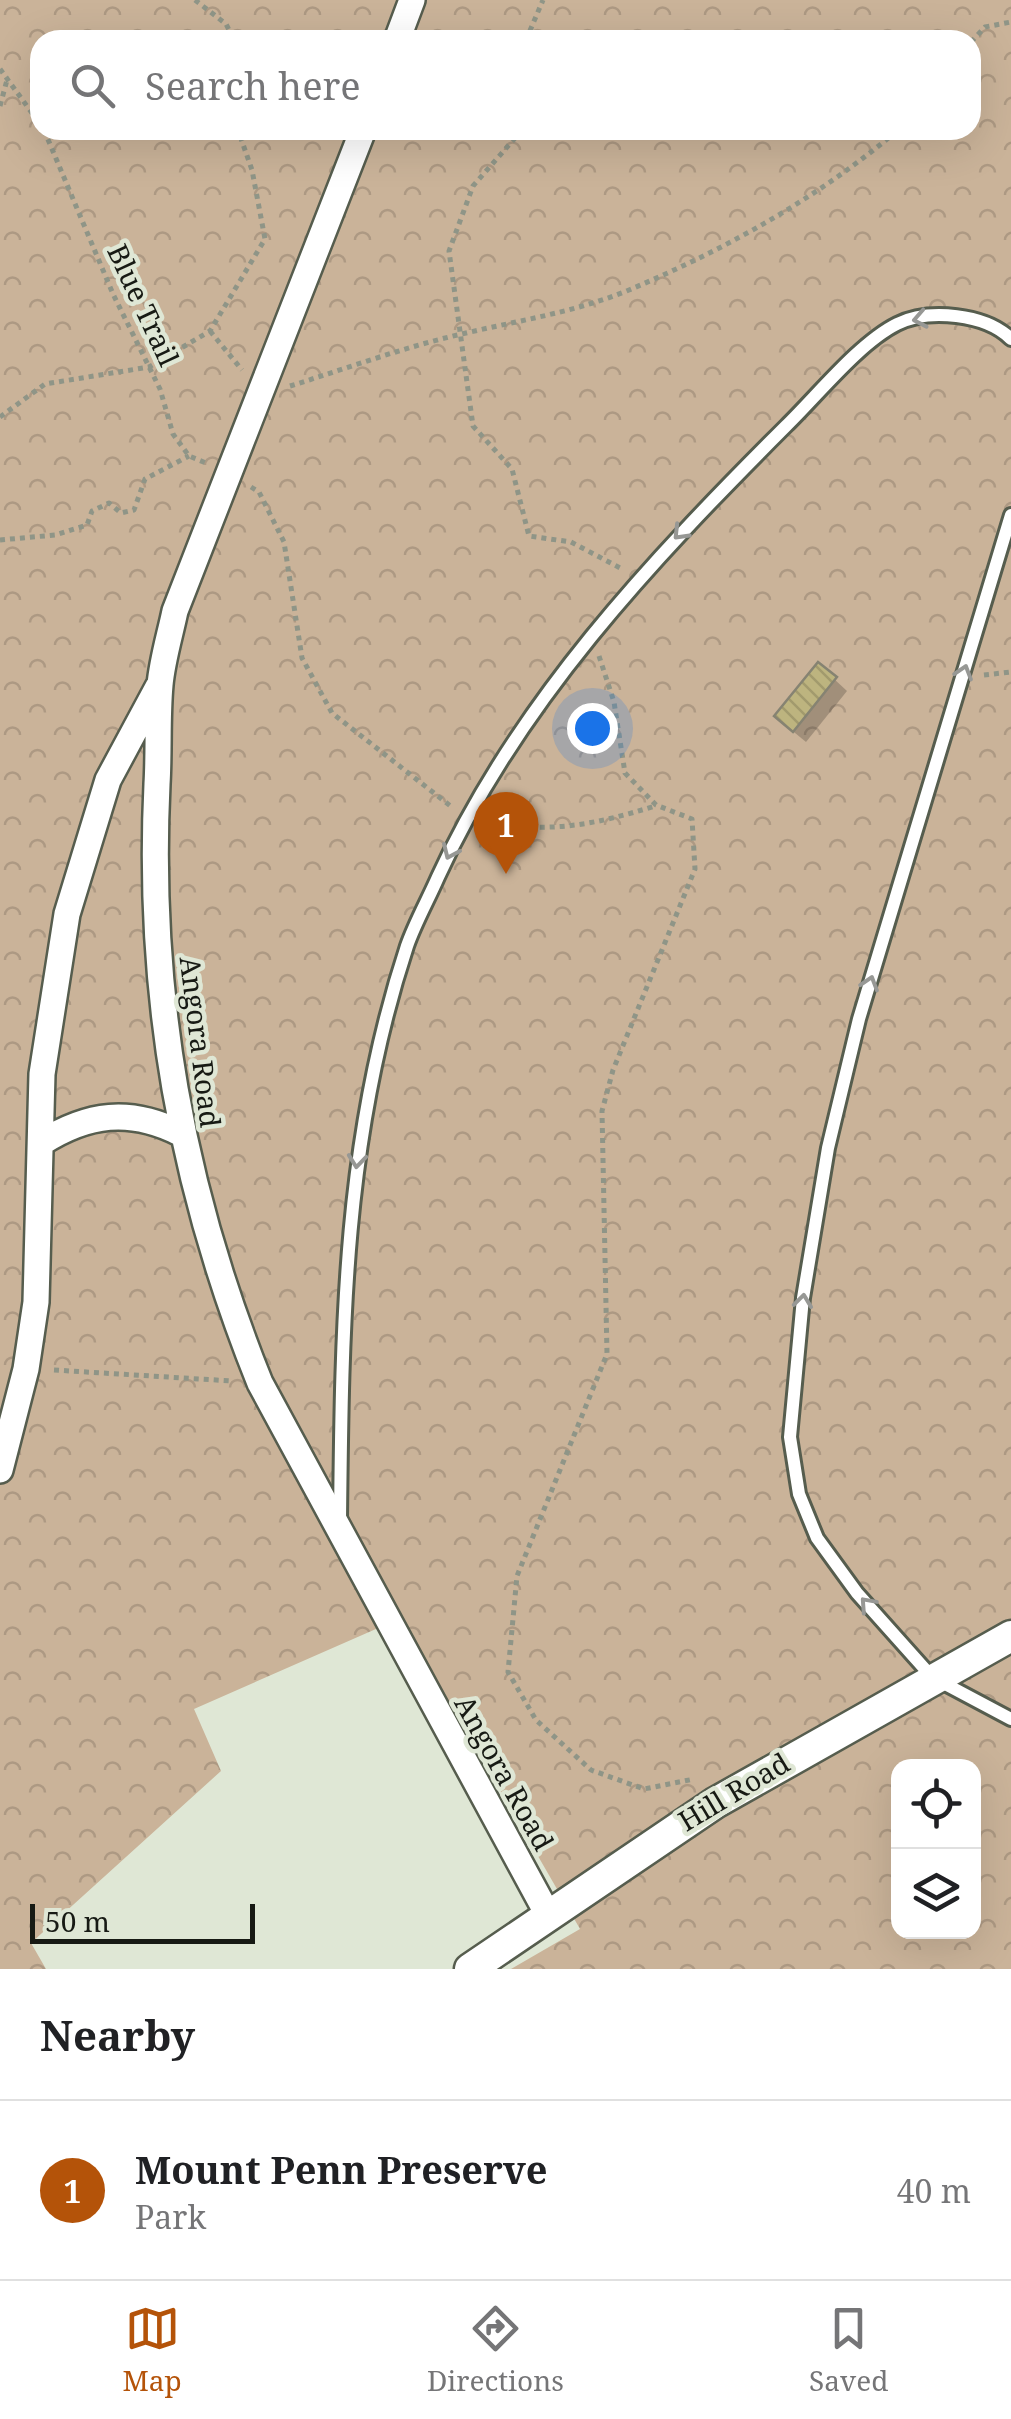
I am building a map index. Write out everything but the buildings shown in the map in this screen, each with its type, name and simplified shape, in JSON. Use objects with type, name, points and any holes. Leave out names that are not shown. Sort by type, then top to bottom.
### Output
[{"type":"street","points":[[401,30],[412,0]]},
{"type":"street","name":"Angora Road","points":[[359,140],[175,611],[160,682],[154,917],[180,1133],[213,1259],[260,1383],[547,1913]]},
{"type":"street","points":[[0,1470],[26,1369],[36,1302],[42,1074],[53,984],[84,846],[108,780],[160,682]]},
{"type":"street","points":[[41,1143],[94,1118],[126,1115],[153,1120],[180,1133]]},
{"type":"street","name":"Hill Road","points":[[470,1969],[699,1812],[932,1677],[1011,1636]]},
{"type":"lane","points":[[340,1536],[342,1300],[362,1117],[408,944],[465,818],[561,672],[592,634],[672,540],[849,364],[898,324],[949,314],[1003,331],[1011,339]]},
{"type":"lane","points":[[1011,515],[859,1019],[828,1148],[803,1298],[790,1438],[798,1494],[818,1538],[856,1593],[932,1677],[1011,1719]]},
{"type":"path","points":[[194,0],[229,30]]},
{"type":"path","points":[[530,30],[544,0]]},
{"type":"path","points":[[981,31],[985,26],[1011,22]]},
{"type":"path","name":"Blue Trail","points":[[0,69],[30,111]]},
{"type":"path","points":[[0,106],[7,80]]},
{"type":"path","name":"Blue Trail","points":[[48,140],[113,294],[149,366],[172,434],[189,456]]},
{"type":"path","points":[[0,417],[45,384],[149,366],[210,332],[265,239],[252,170],[242,140]]},
{"type":"path","points":[[513,140],[473,186],[449,251],[474,426],[512,470],[529,536],[571,542],[640,579]]},
{"type":"path","points":[[210,332],[262,394],[463,334],[546,318],[628,290],[750,232],[842,178],[886,140]]},
{"type":"path","points":[[0,540],[55,535],[87,525],[92,510],[109,502],[121,513],[134,510],[145,480],[189,456],[229,473],[258,492],[284,542],[302,658],[332,713],[465,818],[533,831],[590,826],[656,806]]},
{"type":"path","points":[[592,634],[614,702],[626,774],[656,806],[692,818],[695,869],[613,1070],[602,1111],[607,1354],[517,1576],[508,1672],[536,1720],[591,1770],[644,1789],[698,1779]]},
{"type":"path","points":[[26,1369],[260,1383]]},
{"type":"green space","points":[[0,0],[1011,0],[1011,1969],[511,1969],[580,1929],[401,1618],[194,1709],[221,1771],[31,1943],[46,1969],[0,1969]]},
{"type":"place","name":"Mount Penn Preserve","points":[[506,874]]}]
